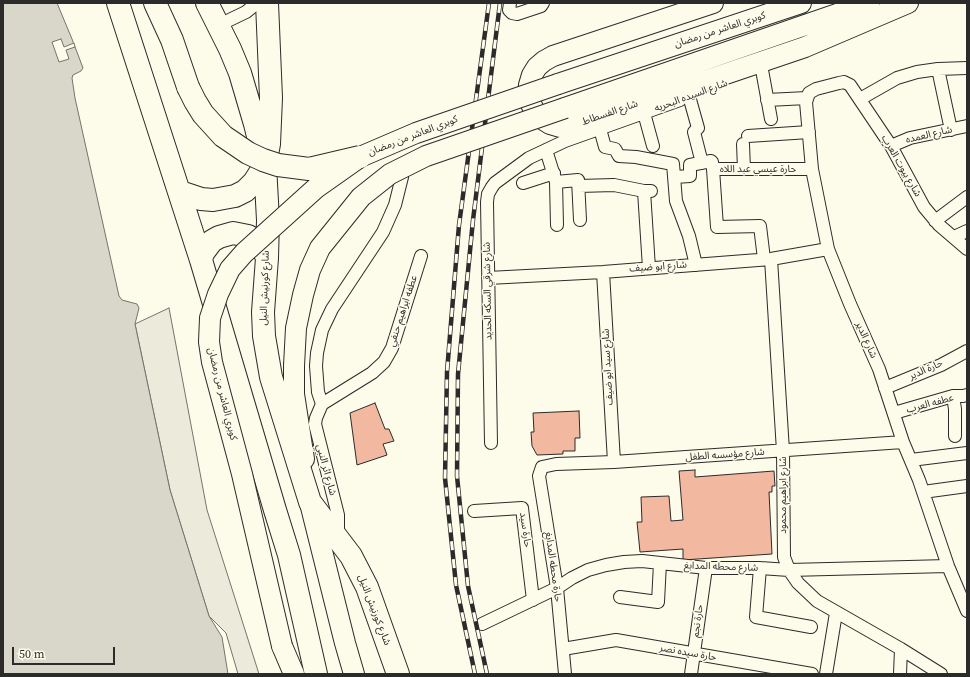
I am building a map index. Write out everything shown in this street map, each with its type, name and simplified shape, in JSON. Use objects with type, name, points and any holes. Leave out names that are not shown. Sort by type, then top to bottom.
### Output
[{"type":"highway","points":[[118,3],[201,260],[288,555],[316,674]]},
{"type":"highway","points":[[155,3],[172,40],[188,87],[195,101],[212,126],[235,146],[263,160],[278,165],[294,167],[309,168],[360,157]]},
{"type":"highway","name":"شارع كورنيش النيل","points":[[207,3],[230,49],[248,98],[265,165],[268,220],[263,312],[264,336],[271,377],[310,502],[351,556],[367,587],[398,674]]},
{"type":"highway","points":[[180,192],[201,200],[213,200],[235,196],[245,191],[254,182],[265,165],[269,144],[271,106],[267,3]]},
{"type":"highway","points":[[201,260],[207,247],[212,241],[219,237],[233,233],[241,233],[255,240],[264,251],[267,258]]},
{"type":"main road","name":"شارع الفسطاط","points":[[713,3],[553,56],[544,61],[537,67],[532,75],[529,85],[528,94],[535,112],[550,124],[560,127],[569,127],[805,46],[908,3]]},
{"type":"main road","name":"كوبري العاشر من رمضان","points":[[294,674],[282,646],[242,474],[212,362],[209,342],[210,318],[218,294],[230,269],[244,252],[316,188],[360,157],[416,133],[801,3]]},
{"type":"main road","points":[[354,674],[310,502],[294,394],[296,328],[310,270],[320,248],[361,197],[390,174],[426,156],[869,3]]},
{"type":"street","points":[[219,25],[246,12],[257,3]]},
{"type":"street","points":[[509,6],[512,13],[516,14],[540,6],[543,3]]},
{"type":"street","name":"شارع السيده البحريه","points":[[529,158],[600,129],[785,62],[797,54],[805,46]]},
{"type":"street","points":[[860,99],[897,78],[917,72],[938,69],[967,68]]},
{"type":"street","points":[[938,69],[951,130]]},
{"type":"street","points":[[762,70],[771,119]]},
{"type":"street","name":"شارع بيوت العرب","points":[[807,98],[812,90],[844,82],[850,85],[890,146],[924,206],[935,221],[967,249]]},
{"type":"street","points":[[675,176],[690,176],[690,165],[702,163],[694,132],[698,128],[689,96]]},
{"type":"street","points":[[767,100],[807,98]]},
{"type":"street","name":"شارع الدير","points":[[807,98],[808,132],[812,169],[828,249],[850,304],[879,369],[903,442],[923,492],[948,566],[967,611]]},
{"type":"street","points":[[644,113],[653,146]]},
{"type":"street","name":"شارع العمده","points":[[890,146],[910,138],[966,128]]},
{"type":"street","points":[[600,129],[605,147],[615,149],[619,156],[636,157],[673,164],[676,201],[689,236],[696,265]]},
{"type":"street","points":[[744,169],[746,140],[808,132]]},
{"type":"street","points":[[546,150],[555,178],[557,225]]},
{"type":"street","name":"شارع شرقي السكه الحديد","points":[[491,444],[488,194],[495,183],[529,158]]},
{"type":"street","name":"حارة عيسي عبد اللاه","points":[[702,163],[712,161],[713,169],[812,169]]},
{"type":"street","name":"شارع ابراهيم محمود","points":[[713,169],[717,227],[760,226],[768,259],[783,451],[784,557],[788,570]]},
{"type":"street","points":[[322,404],[318,392],[316,366],[322,330],[332,309],[383,232],[395,205],[402,177]]},
{"type":"street","points":[[524,183],[555,178],[577,179],[579,186],[580,220]]},
{"type":"street","points":[[579,186],[614,185],[648,191],[649,268]]},
{"type":"street","points":[[935,221],[967,197]]},
{"type":"street","points":[[580,202],[592,202]]},
{"type":"street","points":[[954,238],[967,231]]},
{"type":"street","name":"شارع ابو ضيف","points":[[488,278],[603,272],[768,259],[828,249]]},
{"type":"street","name":"عطفه ابراهيم حنفي","points":[[322,404],[372,373],[389,355],[421,256]]},
{"type":"street","name":"شارع سيد ابو ضيف","points":[[603,272],[614,462]]},
{"type":"street","points":[[965,352],[967,365]]},
{"type":"street","name":"حارة الدير","points":[[885,388],[941,365],[965,352]]},
{"type":"street","name":"عطفه العرب","points":[[894,413],[953,396],[963,396],[967,394]]},
{"type":"street","points":[[953,396],[955,409],[955,436]]},
{"type":"street","name":"شارع اثر النبي","points":[[322,404],[315,424],[338,515],[338,537]]},
{"type":"street","name":"شارع مؤسسه الطفل","points":[[547,465],[614,462],[903,442]]},
{"type":"street","points":[[911,460],[967,453]]},
{"type":"street","name":"حارة محطه المدابغ","points":[[547,465],[542,467],[539,476],[557,588],[566,674]]},
{"type":"street","points":[[923,492],[967,486]]},
{"type":"street","name":"حارة سيد","points":[[474,511],[522,508],[524,511],[533,600]]},
{"type":"street","name":"شارع محطه المدابغ","points":[[482,624],[557,588],[588,570],[606,564],[642,561],[706,568],[760,568],[788,570]]},
{"type":"street","points":[[620,597],[658,602],[660,563]]},
{"type":"street","points":[[788,570],[948,566]]},
{"type":"street","name":"حارة نجم","points":[[691,674],[706,568]]},
{"type":"street","points":[[760,568],[756,617],[811,627]]},
{"type":"street","points":[[788,570],[798,583],[817,601],[901,649],[941,674]]},
{"type":"street","points":[[826,674],[836,613]]},
{"type":"street","name":"حارة سيده نصر","points":[[563,649],[616,640],[812,674]]},
{"type":"street","points":[[900,674],[901,649]]},
{"type":"shaded area","points":[[3,3],[57,3],[83,68],[81,71],[73,75],[72,78],[75,98],[119,296],[122,300],[137,304],[139,308],[135,324],[170,490],[209,616],[222,637],[228,674],[3,674]]},
{"type":"shaded area","points":[[169,308],[207,510],[259,674],[238,674],[226,633],[209,616],[170,490],[135,324]]},
{"type":"pier","points":[[61,39],[64,47],[74,43],[75,47],[66,50],[69,59],[59,62],[52,42]]},
{"type":"building","points":[[375,403],[385,429],[389,429],[394,441],[383,444],[387,455],[357,465],[350,413]]},
{"type":"building","points":[[579,411],[580,438],[575,438],[575,451],[563,451],[563,454],[537,455],[532,446],[531,432],[534,432],[533,413]]},
{"type":"building","points":[[695,470],[695,477],[774,471],[775,486],[772,486],[772,492],[769,492],[772,554],[683,560],[683,549],[640,552],[637,522],[642,522],[641,497],[669,496],[671,521],[683,520],[679,471]]},
{"type":"railway","points":[[475,674],[456,585],[445,478],[447,372],[459,225],[489,3]]},
{"type":"railway","points":[[487,674],[468,586],[457,476],[458,374],[473,220],[500,3]]}]
